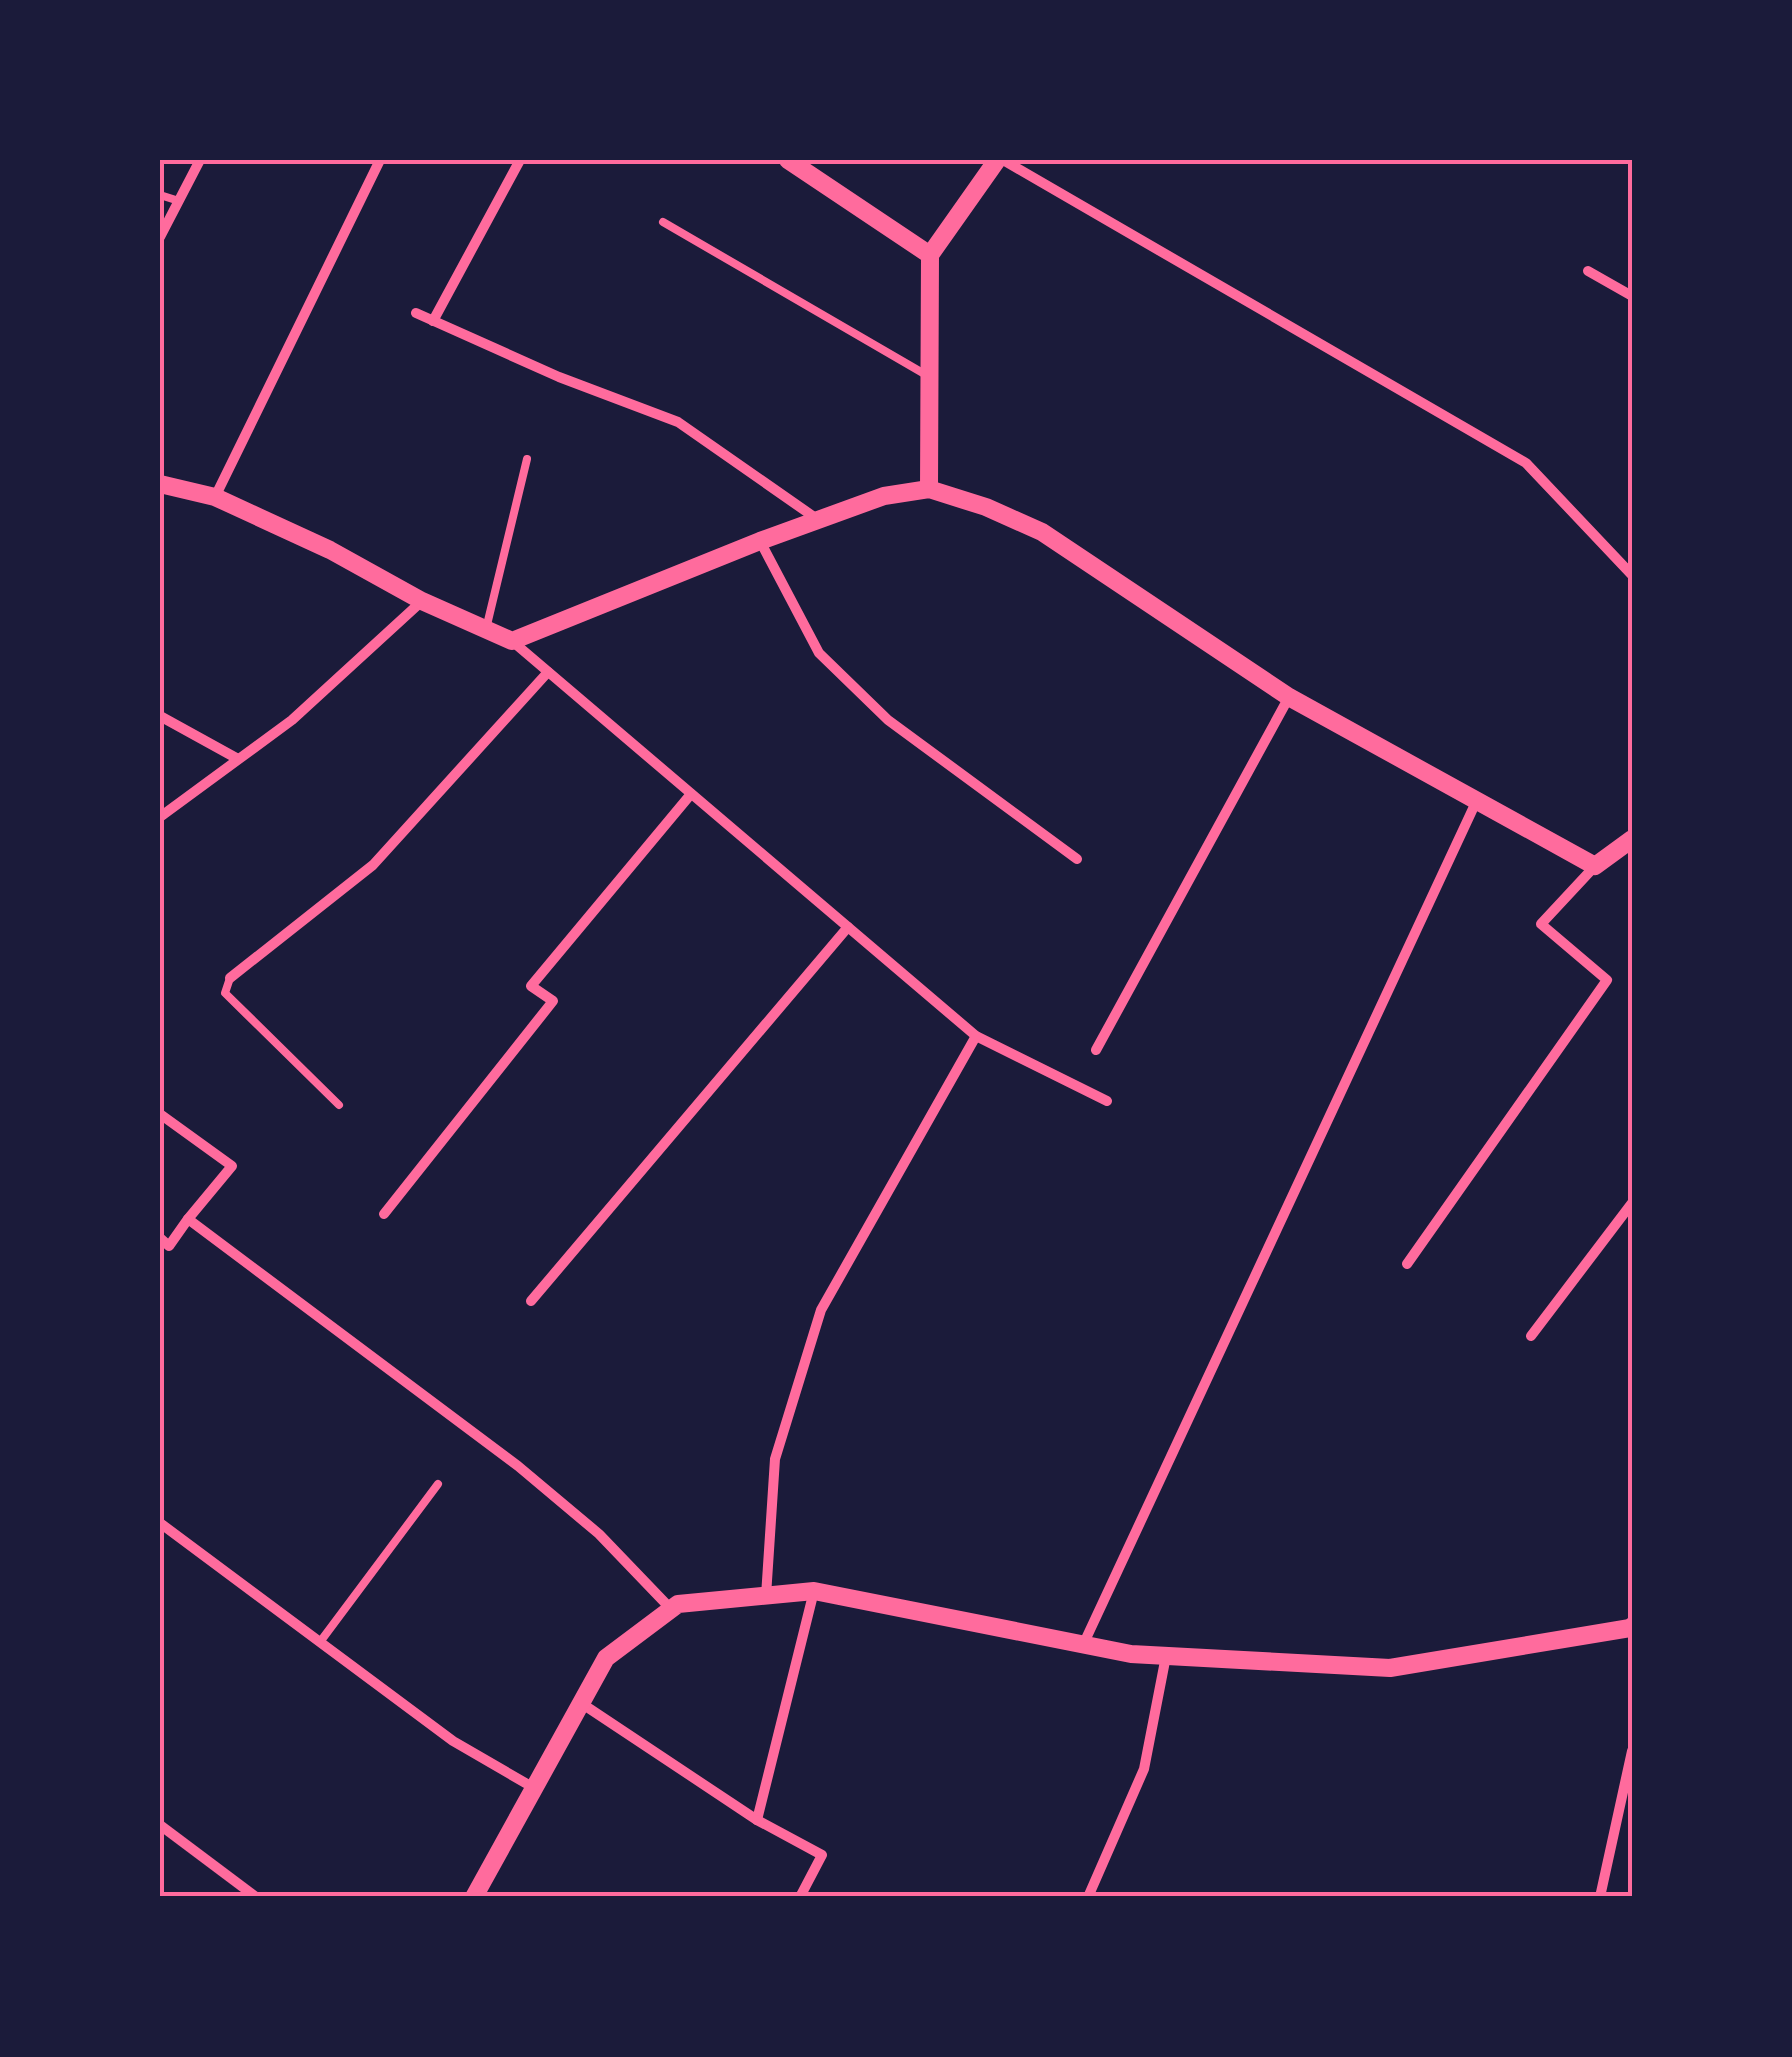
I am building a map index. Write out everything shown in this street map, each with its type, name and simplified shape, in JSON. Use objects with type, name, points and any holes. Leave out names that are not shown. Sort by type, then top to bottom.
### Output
[{"type":"street","points":[[160,237],[200,160]]},
{"type":"street","points":[[215,497],[380,160]]},
{"type":"street","points":[[432,321],[520,160]]},
{"type":"street","points":[[929,490],[930,256],[1000,160],[1526,463],[1632,575]]},
{"type":"street","points":[[792,161],[930,256]]},
{"type":"street","points":[[1588,271],[1632,296]]},
{"type":"street","points":[[416,314],[559,377],[678,422],[818,520]]},
{"type":"street","points":[[160,484],[215,497],[330,550],[422,601],[512,641],[976,1036],[1107,1101]]},
{"type":"street","points":[[512,641],[760,541],[884,496],[929,490],[986,507],[1042,532],[1289,697],[1595,866]]},
{"type":"street","points":[[760,541],[820,653],[888,720],[1077,859]]},
{"type":"street","points":[[160,817],[292,720],[422,601]]},
{"type":"street","points":[[230,978],[373,864],[548,672]]},
{"type":"street","points":[[1096,1050],[1289,697]]},
{"type":"street","points":[[160,716],[238,759]]},
{"type":"street","points":[[384,1214],[553,1002],[530,986],[691,794]]},
{"type":"street","points":[[1083,1645],[1478,800]]},
{"type":"street","points":[[1406,1264],[1607,980],[1541,924],[1595,866],[1632,839]]},
{"type":"street","points":[[531,1301],[848,928]]},
{"type":"street","points":[[766,1596],[775,1459],[821,1310],[976,1036]]},
{"type":"street","points":[[160,1114],[232,1166],[170,1246],[160,1238]]},
{"type":"street","points":[[1531,1336],[1632,1203]]},
{"type":"street","points":[[188,1219],[518,1466],[599,1534],[670,1609]]},
{"type":"street","points":[[160,1523],[454,1742],[534,1788]]},
{"type":"street","points":[[757,1820],[814,1591]]},
{"type":"street","points":[[474,1897],[606,1658],[678,1604],[814,1591],[1131,1654],[1390,1668],[1631,1632]]},
{"type":"street","points":[[1088,1897],[1144,1769],[1166,1656]]},
{"type":"street","points":[[581,1703],[757,1820],[822,1855],[801,1895],[805,1897]]},
{"type":"street","points":[[1604,1896],[1632,1752]]},
{"type":"street","points":[[160,1825],[256,1897]]},
{"type":"lane","points":[[160,195],[179,201]]},
{"type":"lane","points":[[663,222],[928,376]]},
{"type":"lane","points":[[486,630],[528,459]]},
{"type":"lane","points":[[230,978],[225,993],[339,1105]]},
{"type":"lane","points":[[320,1642],[438,1484]]}]
